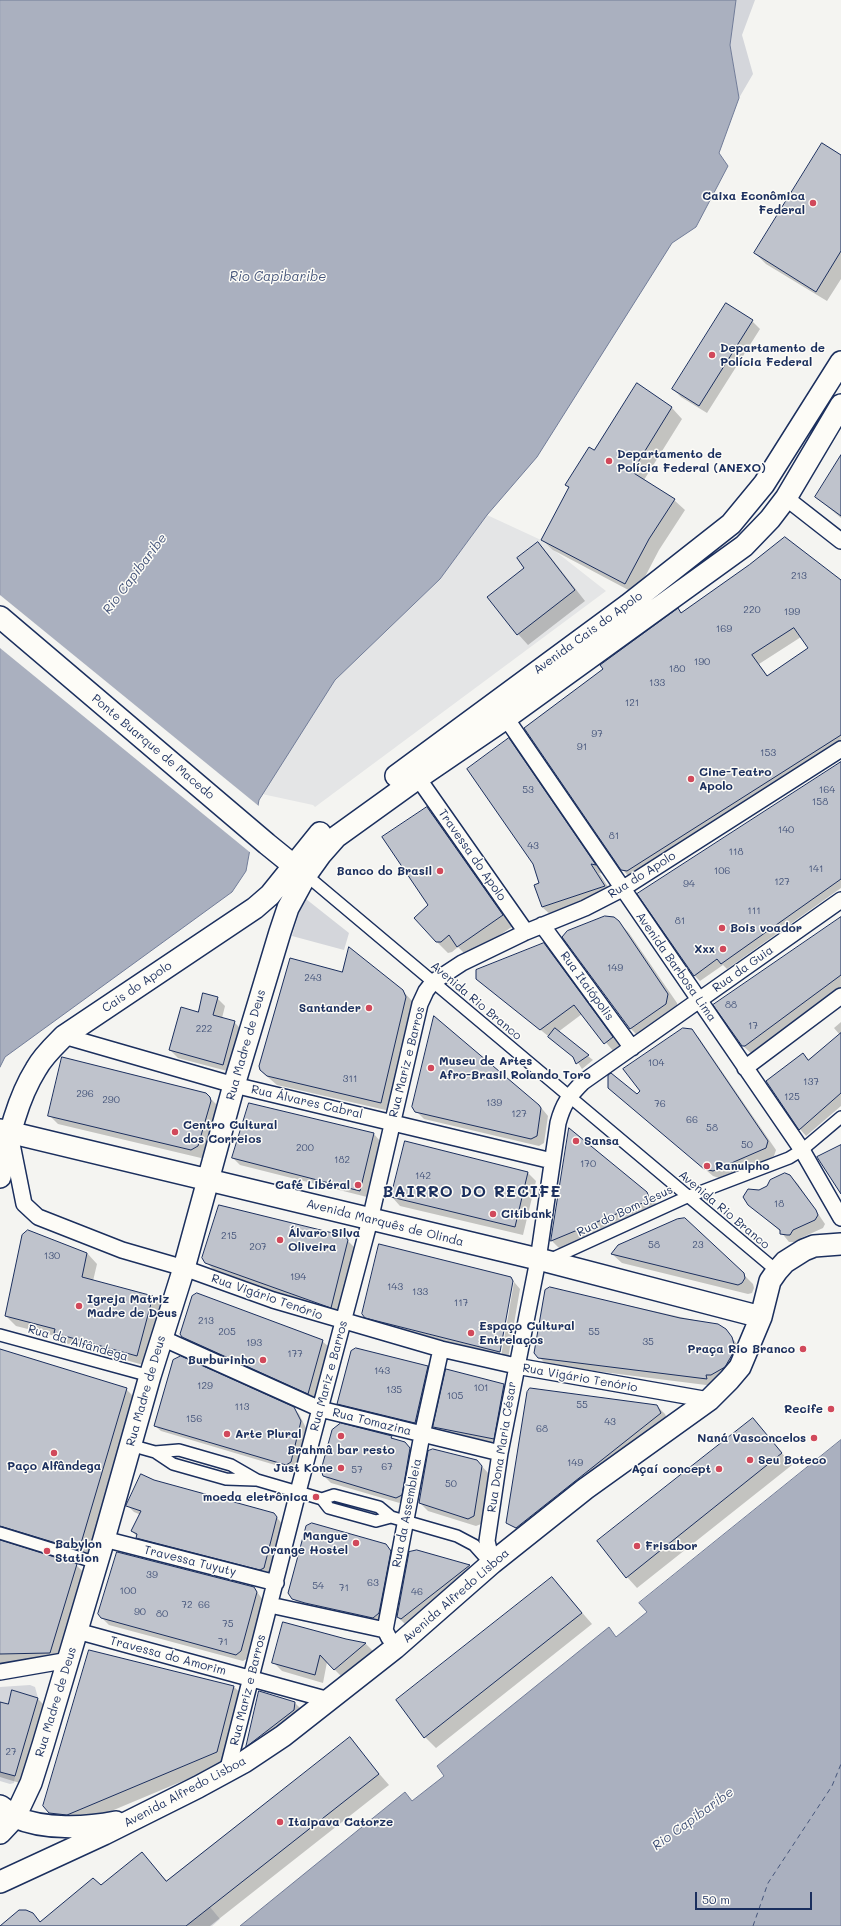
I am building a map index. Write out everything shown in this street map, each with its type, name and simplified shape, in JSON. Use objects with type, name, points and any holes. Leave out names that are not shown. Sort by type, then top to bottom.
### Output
[{"type":"main road","name":"Avenida Cais do Apolo","points":[[300,870],[310,844],[329,826],[628,605],[731,524],[764,484],[841,362]]},
{"type":"main road","name":"Avenida Cais do Apolo","points":[[300,870],[320,854],[336,837],[418,778],[506,718],[744,546],[770,519],[786,498],[841,405]]},
{"type":"main road","name":"Ponte Buarque de Macedo","points":[[0,617],[267,844],[300,870]]},
{"type":"main road","name":"Cais do Apolo","points":[[0,1178],[5,1131],[36,1069],[45,1056],[64,1036],[255,908],[300,870]]},
{"type":"main road","name":"Rua Madre de Deus","points":[[0,1834],[8,1811],[31,1783],[69,1660],[150,1376],[184,1268],[234,1085],[284,918],[300,870]]},
{"type":"main road","name":"Avenida Marquês de Olinda","points":[[5,1131],[542,1261],[761,1317]]},
{"type":"main road","name":"Avenida Alfredo Lisboa","points":[[0,1882],[104,1834],[227,1772],[283,1736],[395,1648],[492,1564],[597,1479],[709,1400],[740,1367],[761,1317],[770,1281],[777,1271],[785,1262],[804,1250],[814,1246],[841,1244]]},
{"type":"main road","points":[[8,1811],[60,1826],[86,1826],[130,1820]]},
{"type":"street","points":[[786,498],[841,541]]},
{"type":"street","name":"Avenida Barbosa Lima","points":[[506,718],[802,1150],[841,1218]]},
{"type":"street","name":"Rua do Apolo","points":[[434,982],[462,963],[526,932],[585,908],[622,889],[841,749]]},
{"type":"street","name":"Travessa do Apolo","points":[[418,778],[526,932]]},
{"type":"street","name":"Avenida Rio Branco","points":[[300,870],[687,1197],[777,1271]]},
{"type":"street","name":"Rua da Guia","points":[[569,1096],[583,1082],[698,999],[841,900]]},
{"type":"street","name":"Rua Itaiópolis","points":[[542,925],[632,1048]]},
{"type":"street","name":"Rua Mariz e Barros","points":[[227,1772],[298,1492],[370,1220],[420,1004],[426,991],[434,982]]},
{"type":"street","points":[[745,1068],[841,996]]},
{"type":"street","name":"Rua Álvares Cabral","points":[[64,1036],[234,1085],[552,1161]]},
{"type":"street","name":"Rua Dona Maria César","points":[[492,1564],[487,1540],[500,1453],[516,1366],[542,1261],[552,1161],[558,1123],[562,1108],[569,1096]]},
{"type":"street","name":"Rua do Bom Jesus","points":[[542,1261],[687,1197],[782,1161],[802,1150],[841,1117]]},
{"type":"street","name":"Rua Vigário Tenório","points":[[5,1131],[24,1204],[30,1211],[38,1217],[122,1250],[184,1268],[273,1300],[343,1322],[441,1350],[516,1366],[709,1400]]},
{"type":"street","name":"Rua da Alfândega","points":[[0,1334],[150,1376]]},
{"type":"street","name":"Rua Tomazina","points":[[162,1338],[320,1409],[500,1453]]},
{"type":"street","name":"Rua da Assembleia","points":[[385,1630],[422,1435],[441,1350]]},
{"type":"street","points":[[130,1445],[155,1452],[173,1464],[226,1479],[257,1480],[322,1499],[329,1508],[376,1521],[391,1517],[457,1536],[474,1545],[492,1564]]},
{"type":"street","points":[[0,1533],[97,1563]]},
{"type":"street","name":"Travessa Tuyuty","points":[[104,1539],[276,1582]]},
{"type":"street","points":[[270,1605],[385,1630],[395,1648]]},
{"type":"street","name":"Travessa do Amorim","points":[[77,1631],[329,1700]]},
{"type":"street","points":[[0,1672],[69,1660]]},
{"type":"shaded area","points":[[736,0],[755,0],[742,35],[753,74],[739,98],[730,45]]},
{"type":"shaded area","points":[[487,515],[541,540],[606,591],[315,807],[313,805],[262,794],[335,679],[440,579]]},
{"type":"shaded area","points":[[306,899],[349,933],[344,950],[292,936],[303,900]]},
{"type":"shaded area","points":[[30,1685],[35,1687],[38,1698],[12,1690],[8,1704],[0,1702],[0,1687]]},
{"type":"shaded area","points":[[0,1772],[15,1776],[14,1783],[10,1784],[0,1781]]},
{"type":"shaded area","points":[[210,1907],[220,1919],[212,1926],[186,1926]]},
{"type":"water","name":"Rio Capibaribe","points":[[0,0],[736,0],[730,45],[739,98],[719,153],[728,166],[696,227],[672,243],[537,457],[487,515],[440,579],[335,680],[259,800],[246,871],[232,892],[5,1057],[0,1067]]},
{"type":"water","points":[[841,1440],[841,1926],[240,1926],[405,1792],[412,1801],[444,1776],[437,1766],[609,1627],[616,1637],[647,1612],[639,1603]]},
{"type":"pier","points":[[0,595],[260,807],[252,854],[0,648]]},
{"type":"building","name":"Caixa Econômica Federal","points":[[822,143],[841,155],[841,251],[816,292],[754,253]]},
{"type":"building","name":"Departamento de Polícia Federal","points":[[726,303],[753,320],[699,406],[672,389]]},
{"type":"building","name":"Departamento de Polícia Federal (ANEXO)","points":[[637,383],[672,407],[632,472],[675,499],[649,539],[625,584],[541,540],[569,487],[565,485],[589,447],[594,450]]},
{"type":"building","points":[[841,455],[841,516],[815,497]]},
{"type":"building","points":[[785,537],[841,580],[841,735],[627,871],[621,870],[524,728],[603,669],[600,665],[678,608],[681,613],[749,565]],"holes":[[[794,628],[808,648],[767,676],[752,655]]]},
{"type":"building","points":[[538,542],[575,590],[517,635],[487,597],[524,568],[517,558]]},
{"type":"building","points":[[509,738],[596,865],[591,864],[605,886],[542,907],[534,885],[539,883],[533,864],[467,769]]},
{"type":"building","points":[[841,762],[841,879],[721,964],[717,959],[694,976],[637,894]]},
{"type":"building","name":"Banco do Brasil","points":[[427,807],[503,915],[457,947],[449,935],[441,942],[436,942],[414,918],[428,905],[382,837]]},
{"type":"building","points":[[605,916],[614,917],[619,921],[668,994],[666,1004],[630,1029],[562,937],[567,931]]},
{"type":"building","points":[[841,917],[841,975],[745,1046],[742,1046],[713,1005]]},
{"type":"building","points":[[544,943],[613,1037],[604,1044],[574,1005],[540,1030],[476,979],[476,970]]},
{"type":"building","points":[[349,947],[403,990],[406,997],[381,1103],[267,1076],[260,1070],[259,1066],[290,958],[342,972]]},
{"type":"building","points":[[203,993],[218,997],[213,1015],[235,1021],[223,1065],[169,1050],[181,1007],[198,1012]]},
{"type":"building","points":[[434,1016],[539,1105],[541,1108],[537,1136],[531,1139],[415,1112],[412,1107]]},
{"type":"building","points":[[555,1028],[589,1055],[576,1064],[573,1057],[548,1037]]},
{"type":"building","points":[[683,1028],[692,1029],[768,1141],[766,1148],[713,1171],[704,1169],[608,1088],[608,1075],[611,1073],[637,1094],[640,1091],[623,1069]]},
{"type":"building","points":[[841,1033],[841,1093],[799,1130],[766,1081],[803,1053],[808,1060]]},
{"type":"building","points":[[62,1057],[206,1093],[210,1097],[211,1101],[198,1146],[191,1150],[48,1116]]},
{"type":"building","points":[[249,1103],[374,1133],[360,1191],[232,1158]]},
{"type":"building","points":[[569,1128],[647,1192],[650,1200],[551,1241]]},
{"type":"building","points":[[405,1141],[528,1172],[515,1227],[391,1197]]},
{"type":"building","points":[[841,1145],[841,1194],[817,1157]]},
{"type":"building","points":[[785,1173],[790,1175],[816,1210],[818,1215],[815,1220],[793,1230],[790,1235],[780,1234],[780,1230],[748,1205],[743,1197],[748,1189],[759,1190],[767,1186],[770,1180]]},
{"type":"building","points":[[219,1205],[345,1236],[348,1240],[331,1308],[205,1263],[202,1258]]},
{"type":"building","points":[[685,1218],[744,1273],[745,1278],[742,1283],[738,1285],[611,1254],[618,1245],[677,1219]]},
{"type":"building","name":"Igreja Matriz Madre de Deus","points":[[28,1230],[87,1253],[82,1277],[153,1296],[137,1356],[54,1333],[55,1329],[5,1316],[22,1235]]},
{"type":"building","points":[[379,1244],[511,1277],[513,1281],[500,1352],[365,1318],[362,1314]]},
{"type":"building","points":[[550,1287],[680,1318],[718,1324],[726,1329],[732,1337],[734,1344],[733,1353],[725,1367],[711,1375],[706,1375],[707,1379],[538,1358],[534,1353],[545,1290]]},
{"type":"building","points":[[197,1293],[323,1340],[308,1394],[182,1337],[180,1334],[192,1296]]},
{"type":"building","points":[[356,1348],[428,1366],[415,1423],[337,1404],[351,1351]]},
{"type":"building","name":"Paço Alfândega","points":[[0,1349],[127,1388],[79,1550],[0,1526]]},
{"type":"building","points":[[181,1356],[294,1407],[301,1421],[291,1462],[286,1465],[154,1426],[173,1360]]},
{"type":"building","points":[[446,1369],[504,1384],[494,1439],[433,1427]]},
{"type":"building","points":[[530,1388],[657,1405],[661,1413],[516,1528],[506,1523],[527,1392]]},
{"type":"building","points":[[753,1418],[782,1453],[626,1578],[597,1541]]},
{"type":"building","points":[[341,1423],[392,1436],[391,1438],[405,1442],[410,1448],[402,1495],[396,1498],[323,1476],[321,1470],[332,1430]]},
{"type":"building","points":[[433,1449],[477,1460],[482,1466],[474,1516],[468,1519],[419,1503],[428,1451]]},
{"type":"building","points":[[141,1474],[154,1480],[274,1513],[277,1517],[264,1568],[260,1570],[136,1538],[137,1534],[131,1531],[141,1511],[126,1506]]},
{"type":"building","points":[[312,1523],[386,1544],[391,1551],[379,1613],[373,1618],[305,1603],[292,1599],[288,1593],[306,1526]]},
{"type":"building","points":[[0,1540],[77,1564],[50,1653],[0,1654]]},
{"type":"building","points":[[417,1550],[470,1565],[401,1619],[397,1617],[409,1552]]},
{"type":"building","points":[[117,1552],[254,1587],[257,1592],[241,1651],[236,1655],[101,1618],[98,1614]]},
{"type":"building","points":[[552,1577],[582,1613],[424,1738],[396,1700]]},
{"type":"building","points":[[283,1622],[366,1643],[334,1670],[320,1655],[315,1675],[272,1663]]},
{"type":"building","points":[[89,1650],[234,1686],[217,1752],[67,1815],[49,1813],[43,1806]]},
{"type":"building","points":[[12,1690],[38,1698],[15,1776],[0,1772],[0,1702],[8,1704]]},
{"type":"building","points":[[259,1691],[295,1702],[294,1710],[246,1747]]},
{"type":"building","points":[[350,1737],[379,1774],[186,1926],[0,1926],[19,1910],[26,1910],[33,1913],[40,1922],[93,1878],[101,1885],[142,1852],[166,1881]]},
{"type":"ferry route","points":[[753,1926],[768,1883],[832,1786],[841,1764]]},
{"type":"place","name":"Caixa Econômica Federal","points":[[813,203]]},
{"type":"place","name":"Departamento de Polícia Federal","points":[[712,355]]},
{"type":"place","name":"Departamento de Polícia Federal (ANEXO)","points":[[609,461]]},
{"type":"place","name":"Cine-Teatro Apolo","points":[[691,779]]},
{"type":"place","name":"Banco do Brasil","points":[[440,871]]},
{"type":"place","name":"Bois voador","points":[[722,928]]},
{"type":"place","name":"Xxx","points":[[723,949]]},
{"type":"place","name":"Santander","points":[[369,1008]]},
{"type":"place","name":"Museu de Artes Afro-Brasil Rolando Toro","points":[[431,1068]]},
{"type":"place","name":"Centro Cultural dos Correios","points":[[175,1132]]},
{"type":"place","name":"Sansa","points":[[576,1141]]},
{"type":"place","name":"Ranulpho","points":[[707,1166]]},
{"type":"place","name":"Café Libéral","points":[[358,1185]]},
{"type":"place","name":"Citibank","points":[[493,1214]]},
{"type":"place","name":"Álvaro Silva Oliveira","points":[[280,1240]]},
{"type":"place","name":"Igreja Matriz Madre de Deus","points":[[79,1306]]},
{"type":"place","name":"Espaço Cultural Entrelaços","points":[[471,1333]]},
{"type":"place","name":"Praça Rio Branco","points":[[803,1349]]},
{"type":"place","name":"Burburinho","points":[[263,1360]]},
{"type":"place","name":"Recife","points":[[831,1409]]},
{"type":"place","name":"Arte Plural","points":[[227,1434]]},
{"type":"place","name":"Brahmâ bar resto","points":[[341,1436]]},
{"type":"place","name":"Naná Vasconcelos","points":[[814,1438]]},
{"type":"place","name":"Paço Alfândega","points":[[54,1453]]},
{"type":"place","name":"Seu Boteco","points":[[750,1460]]},
{"type":"place","name":"Just Kone","points":[[341,1468]]},
{"type":"place","name":"Açaí concept","points":[[719,1469]]},
{"type":"place","name":"moeda eletrônica","points":[[316,1497]]},
{"type":"place","name":"Mangue Orange Hostel","points":[[356,1543]]},
{"type":"place","name":"Frisabor","points":[[637,1546]]},
{"type":"place","name":"Babylon Station","points":[[47,1551]]},
{"type":"place","name":"Itaipava Catorze","points":[[280,1822]]},
{"type":"district","name":"BAIRRO DO RECIFE","points":[[472,1192]]}]
